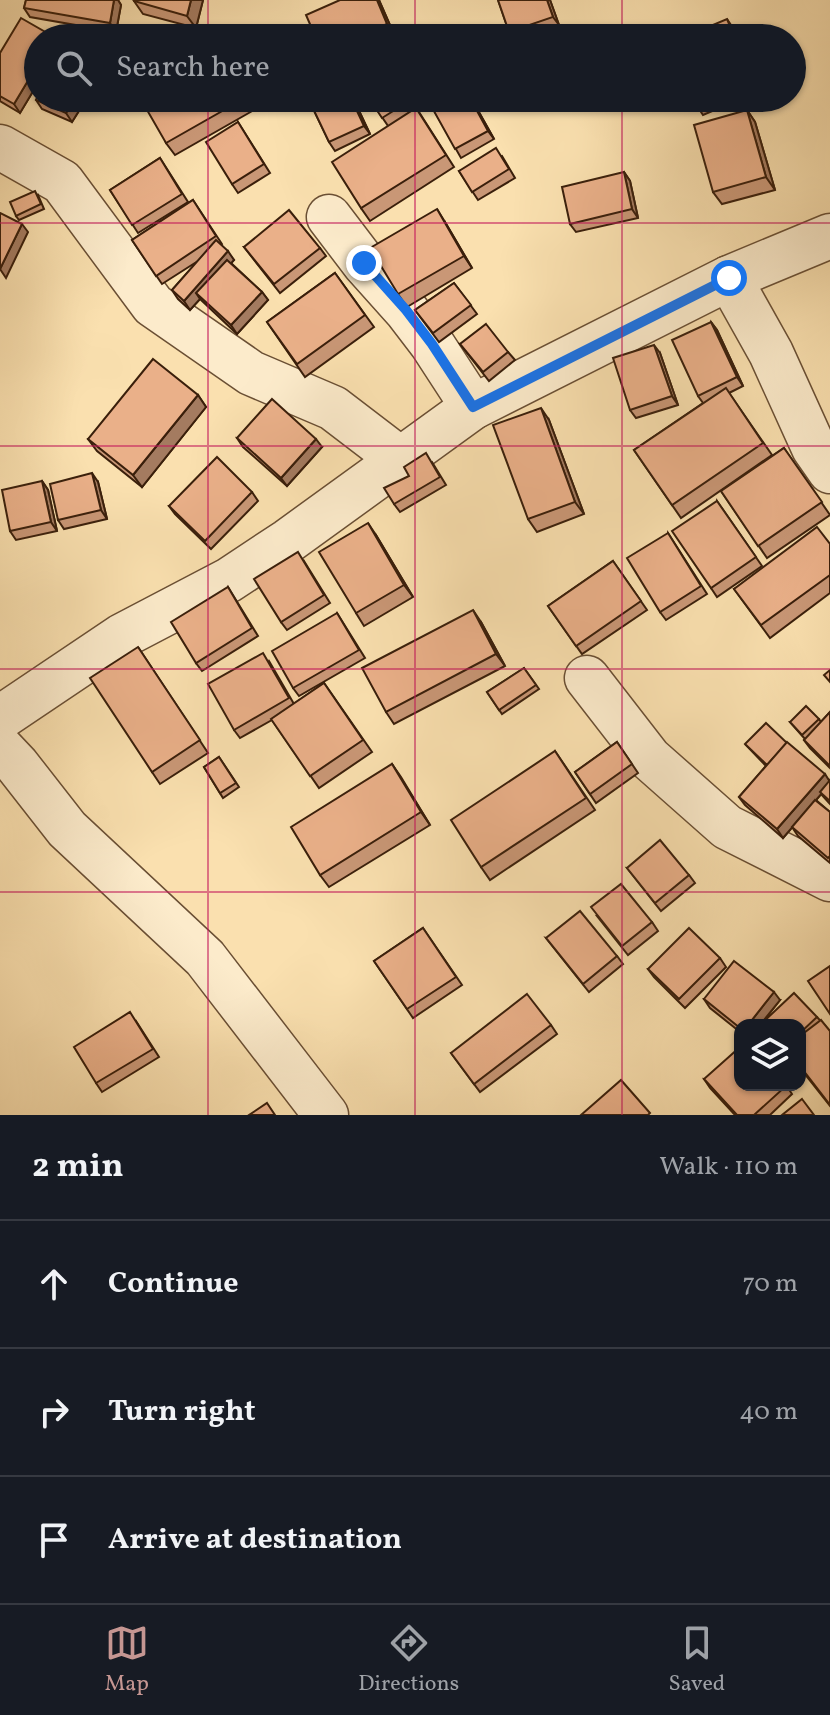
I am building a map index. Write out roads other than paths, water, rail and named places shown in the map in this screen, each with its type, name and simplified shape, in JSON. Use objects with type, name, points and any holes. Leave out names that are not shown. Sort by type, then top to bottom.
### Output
[{"type":"street","points":[[0,147],[62,182],[153,305],[251,373],[333,408],[401,460]]},
{"type":"street","points":[[329,217],[432,344],[473,407]]},
{"type":"street","points":[[0,718],[122,636],[229,580],[473,407],[729,278],[830,236]]},
{"type":"street","points":[[729,278],[825,453]]},
{"type":"street","points":[[587,678],[649,758],[727,827],[830,879]]},
{"type":"street","points":[[0,747],[67,829],[205,958],[326,1115]]}]
